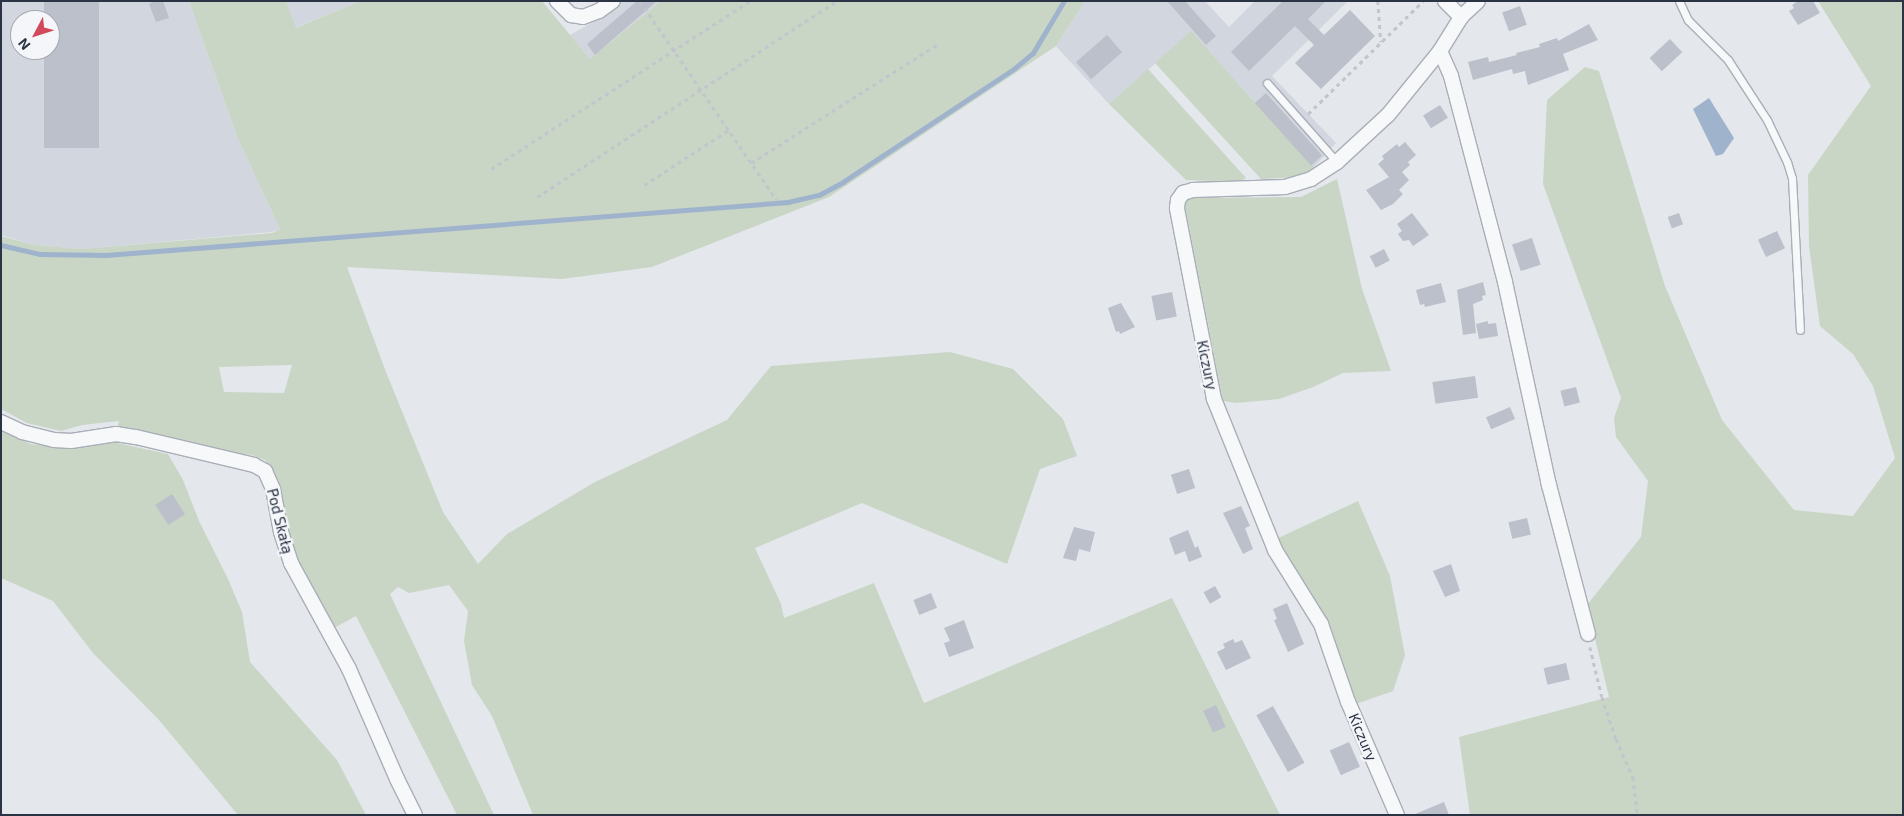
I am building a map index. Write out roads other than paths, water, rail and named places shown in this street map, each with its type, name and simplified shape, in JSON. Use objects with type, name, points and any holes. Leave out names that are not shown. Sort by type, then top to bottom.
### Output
[{"type":"street","points":[[557,1],[572,15],[583,17],[599,11],[613,1]]},
{"type":"street","points":[[1445,1],[1461,17]]},
{"type":"street","name":"Kiczury","points":[[1397,815],[1348,702],[1321,624],[1275,550],[1214,399],[1177,208],[1178,200],[1183,193],[1192,190],[1285,187],[1311,179],[1337,162],[1388,115],[1440,51],[1461,17],[1478,1]]},
{"type":"street","points":[[1440,51],[1451,76],[1505,282],[1549,485],[1588,634]]},
{"type":"street","name":"Pod Skałą","points":[[1,422],[22,432],[54,440],[71,441],[116,434],[136,437],[254,466],[265,471],[273,489],[280,532],[291,563],[350,669],[397,779],[415,815]]},
{"type":"lane","points":[[1679,1],[1688,20],[1728,60],[1767,120],[1787,162],[1792,178],[1800,330]]},
{"type":"lane","points":[[1267,83],[1337,162]]},
{"type":"water","points":[[1709,98],[1734,138],[1723,154],[1716,156],[1693,109]]},
{"type":"waterway","points":[[1,245],[40,254],[106,255],[788,202],[819,195],[843,182],[1015,68],[1033,53],[1064,1]]}]
